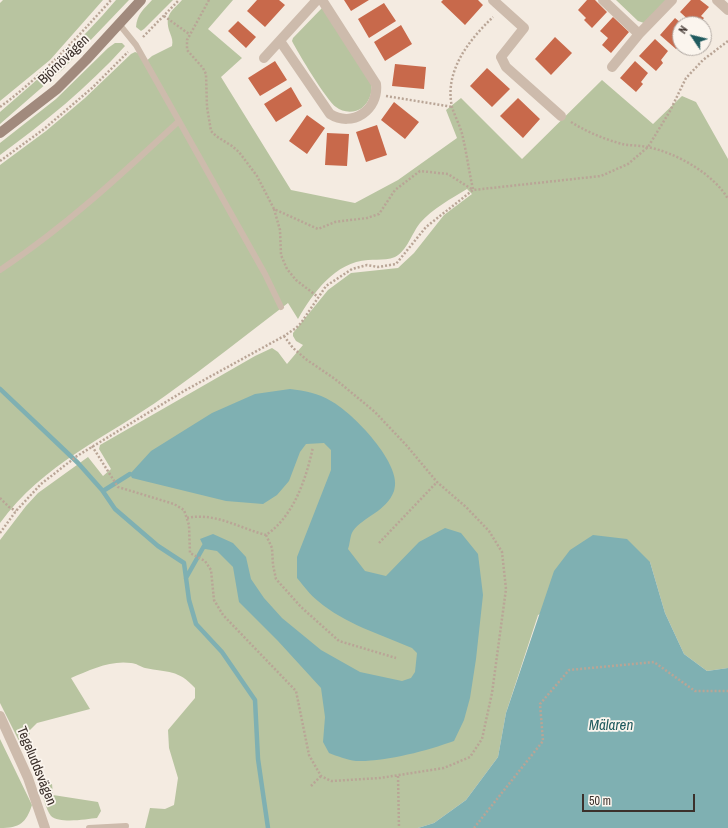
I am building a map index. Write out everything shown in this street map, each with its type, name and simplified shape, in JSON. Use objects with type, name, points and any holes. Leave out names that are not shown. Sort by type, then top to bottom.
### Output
[{"type":"main road","name":"Björnövägen","points":[[0,133],[57,88],[86,60],[141,0]]},
{"type":"street","points":[[264,58],[316,0]]},
{"type":"street","points":[[280,41],[326,111],[336,118],[343,120],[356,119],[369,108],[376,94],[376,84],[322,0]]},
{"type":"street","points":[[493,0],[524,28],[501,56],[506,67],[561,116]]},
{"type":"street","points":[[602,0],[639,34]]},
{"type":"street","points":[[612,67],[639,34],[672,0]]},
{"type":"street","points":[[717,0],[728,10]]},
{"type":"street","name":"Tegeluddsvägen","points":[[0,716],[28,778],[45,828]]},
{"type":"lane","points":[[119,24],[136,45],[265,274],[281,307]]},
{"type":"lane","points":[[0,270],[24,254],[106,189],[179,121]]},
{"type":"lane","points":[[89,828],[126,826]]},
{"type":"path","points":[[0,107],[45,70],[111,0]]},
{"type":"path","points":[[0,160],[50,124],[92,88],[179,0]]},
{"type":"path","points":[[209,0],[186,40],[187,50],[203,68],[206,74],[211,131],[239,152],[257,176],[274,209],[280,230],[281,255],[287,269],[296,280],[318,297]]},
{"type":"path","points":[[473,190],[463,138],[450,92],[452,74],[460,58],[481,28],[502,8]]},
{"type":"path","points":[[164,16],[189,34]]},
{"type":"path","points":[[0,533],[16,511],[41,484],[77,456],[184,391],[284,336],[301,323],[326,286],[352,269],[367,265],[378,267],[396,264],[426,227],[473,190],[601,176],[628,164],[648,147],[670,111],[686,78],[703,60],[728,41]]},
{"type":"path","points":[[376,94],[453,107]]},
{"type":"path","points":[[561,116],[585,130],[604,138],[624,144],[648,147],[675,156],[701,170],[716,184],[728,199]]},
{"type":"path","points":[[274,209],[318,229],[335,222],[367,218],[379,214],[395,190],[420,171],[448,174],[473,190]]},
{"type":"path","points":[[92,446],[107,468],[110,477],[118,487],[174,504],[184,510],[189,525],[190,553],[205,561],[211,570],[214,600],[223,615],[296,691],[309,755],[321,776],[331,781],[398,776],[444,768],[470,757],[482,738],[492,692],[506,590],[502,552],[489,531],[480,521],[437,482],[407,446],[375,412],[336,379],[307,360],[293,348],[284,336]]},
{"type":"path","points":[[266,535],[273,530],[288,513],[298,495],[308,470],[313,447]]},
{"type":"path","points":[[379,543],[437,482]]},
{"type":"path","points":[[0,498],[9,508],[16,511]]},
{"type":"path","points":[[187,518],[199,515],[214,517],[266,535],[272,548],[276,579],[301,607],[339,640],[396,658]]},
{"type":"path","points":[[474,828],[543,741],[540,704],[569,670],[654,662],[695,691],[728,691]]},
{"type":"path","points":[[311,786],[321,776]]},
{"type":"path","points":[[398,776],[399,828]]},
{"type":"green space","points":[[3,0],[103,0],[50,60],[0,101],[0,3]]},
{"type":"green space","points":[[116,0],[129,0],[63,69],[0,124],[0,112],[30,86],[89,30]]},
{"type":"green space","points":[[152,0],[173,0],[141,31],[136,27],[138,19],[141,12]]},
{"type":"green space","points":[[182,0],[233,0],[208,29],[242,58],[221,77],[291,190],[355,203],[398,180],[457,138],[446,110],[461,98],[522,159],[602,80],[653,124],[682,96],[696,102],[728,159],[728,668],[707,671],[684,654],[665,613],[650,562],[538,615],[506,713],[498,757],[466,800],[434,823],[418,828],[145,828],[150,808],[165,809],[174,805],[178,778],[169,748],[168,730],[195,698],[195,688],[178,675],[145,668],[133,663],[123,662],[108,664],[71,678],[90,709],[37,723],[29,731],[30,734],[19,741],[0,703],[0,540],[26,506],[38,493],[88,457],[103,476],[111,469],[99,449],[100,445],[255,356],[272,348],[278,352],[287,364],[303,345],[296,341],[293,333],[328,290],[351,273],[398,268],[414,253],[444,215],[472,194],[467,189],[430,213],[417,227],[403,251],[395,257],[356,262],[345,266],[335,273],[318,289],[298,319],[288,303],[212,362],[165,396],[56,468],[17,502],[0,523],[0,165],[46,131],[85,98],[131,54],[135,52],[138,53],[144,63],[152,56],[172,46],[172,40],[168,27],[168,18]]},
{"type":"green space","points":[[616,0],[666,0],[644,23],[638,21]]},
{"type":"green space","points":[[322,8],[371,83],[371,94],[367,103],[356,111],[349,112],[339,109],[332,103],[300,56],[292,41],[293,38]]},
{"type":"green space","points":[[115,43],[122,43],[125,46],[96,76],[65,104],[0,155],[0,143],[56,99]]},
{"type":"green space","points":[[0,739],[32,805],[25,820],[13,827],[7,828],[0,828]]},
{"type":"green space","points":[[52,784],[53,795],[98,802],[101,811],[97,818],[61,820],[51,816],[39,787]]},
{"type":"water","points":[[290,389],[316,394],[326,398],[340,407],[363,427],[374,440],[384,454],[391,468],[395,480],[394,491],[390,498],[386,504],[363,521],[352,533],[348,549],[365,571],[386,576],[419,542],[445,528],[461,533],[478,554],[483,595],[476,659],[470,698],[464,720],[454,741],[418,752],[380,760],[356,761],[329,753],[323,742],[325,717],[321,688],[278,641],[239,602],[233,567],[217,551],[205,549],[200,539],[213,534],[233,543],[246,557],[251,579],[264,598],[282,618],[321,650],[360,672],[402,681],[411,678],[415,672],[417,653],[412,648],[363,628],[328,609],[315,599],[297,578],[297,557],[331,470],[331,450],[324,443],[306,444],[300,452],[289,481],[277,495],[263,504],[226,501],[132,478],[130,474],[151,451],[212,413],[255,394]]},
{"type":"water","name":"Mälaren","points":[[593,535],[627,539],[650,562],[665,613],[684,654],[707,671],[728,668],[728,828],[418,828],[434,823],[466,800],[498,757],[506,713],[554,571],[570,550]]},
{"type":"building","points":[[257,0],[279,0],[285,5],[265,27],[247,11]]},
{"type":"building","points":[[344,0],[369,0],[351,11]]},
{"type":"building","points":[[443,0],[478,0],[483,5],[465,25],[441,2]]},
{"type":"building","points":[[587,0],[595,0],[607,12],[592,28],[584,20],[586,18],[578,10]]},
{"type":"building","points":[[691,0],[700,0],[709,7],[701,16],[684,16],[680,12]]},
{"type":"building","points":[[384,3],[396,21],[369,38],[358,19]]},
{"type":"building","points":[[613,17],[629,32],[611,53],[602,45],[608,38],[600,31]]},
{"type":"building","points":[[238,21],[256,37],[246,48],[228,31]]},
{"type":"building","points":[[672,21],[672,46],[660,35]]},
{"type":"building","points":[[401,25],[412,44],[385,61],[374,42]]},
{"type":"building","points":[[555,37],[572,53],[551,75],[535,59]]},
{"type":"building","points":[[655,39],[668,51],[661,60],[663,63],[656,71],[639,56]]},
{"type":"building","points":[[275,61],[287,80],[260,96],[248,78]]},
{"type":"building","points":[[635,61],[648,73],[641,82],[643,84],[636,92],[620,78]]},
{"type":"building","points":[[395,64],[426,67],[424,89],[392,86]]},
{"type":"building","points":[[487,68],[510,89],[492,107],[470,86]]},
{"type":"building","points":[[291,87],[302,106],[276,122],[264,104]]},
{"type":"building","points":[[518,98],[540,119],[523,138],[500,116]]},
{"type":"building","points":[[394,102],[419,122],[405,139],[381,120]]},
{"type":"building","points":[[307,115],[325,128],[307,154],[289,141]]},
{"type":"building","points":[[377,125],[387,155],[366,162],[356,132]]},
{"type":"building","points":[[327,133],[349,134],[347,166],[325,165]]},
{"type":"waterway","points":[[0,389],[78,463],[102,490],[115,509],[158,546],[184,563],[189,600],[196,624],[222,652],[255,700],[258,759],[268,828]]},
{"type":"waterway","points":[[103,491],[130,474]]},
{"type":"waterway","points":[[186,578],[204,546]]}]
